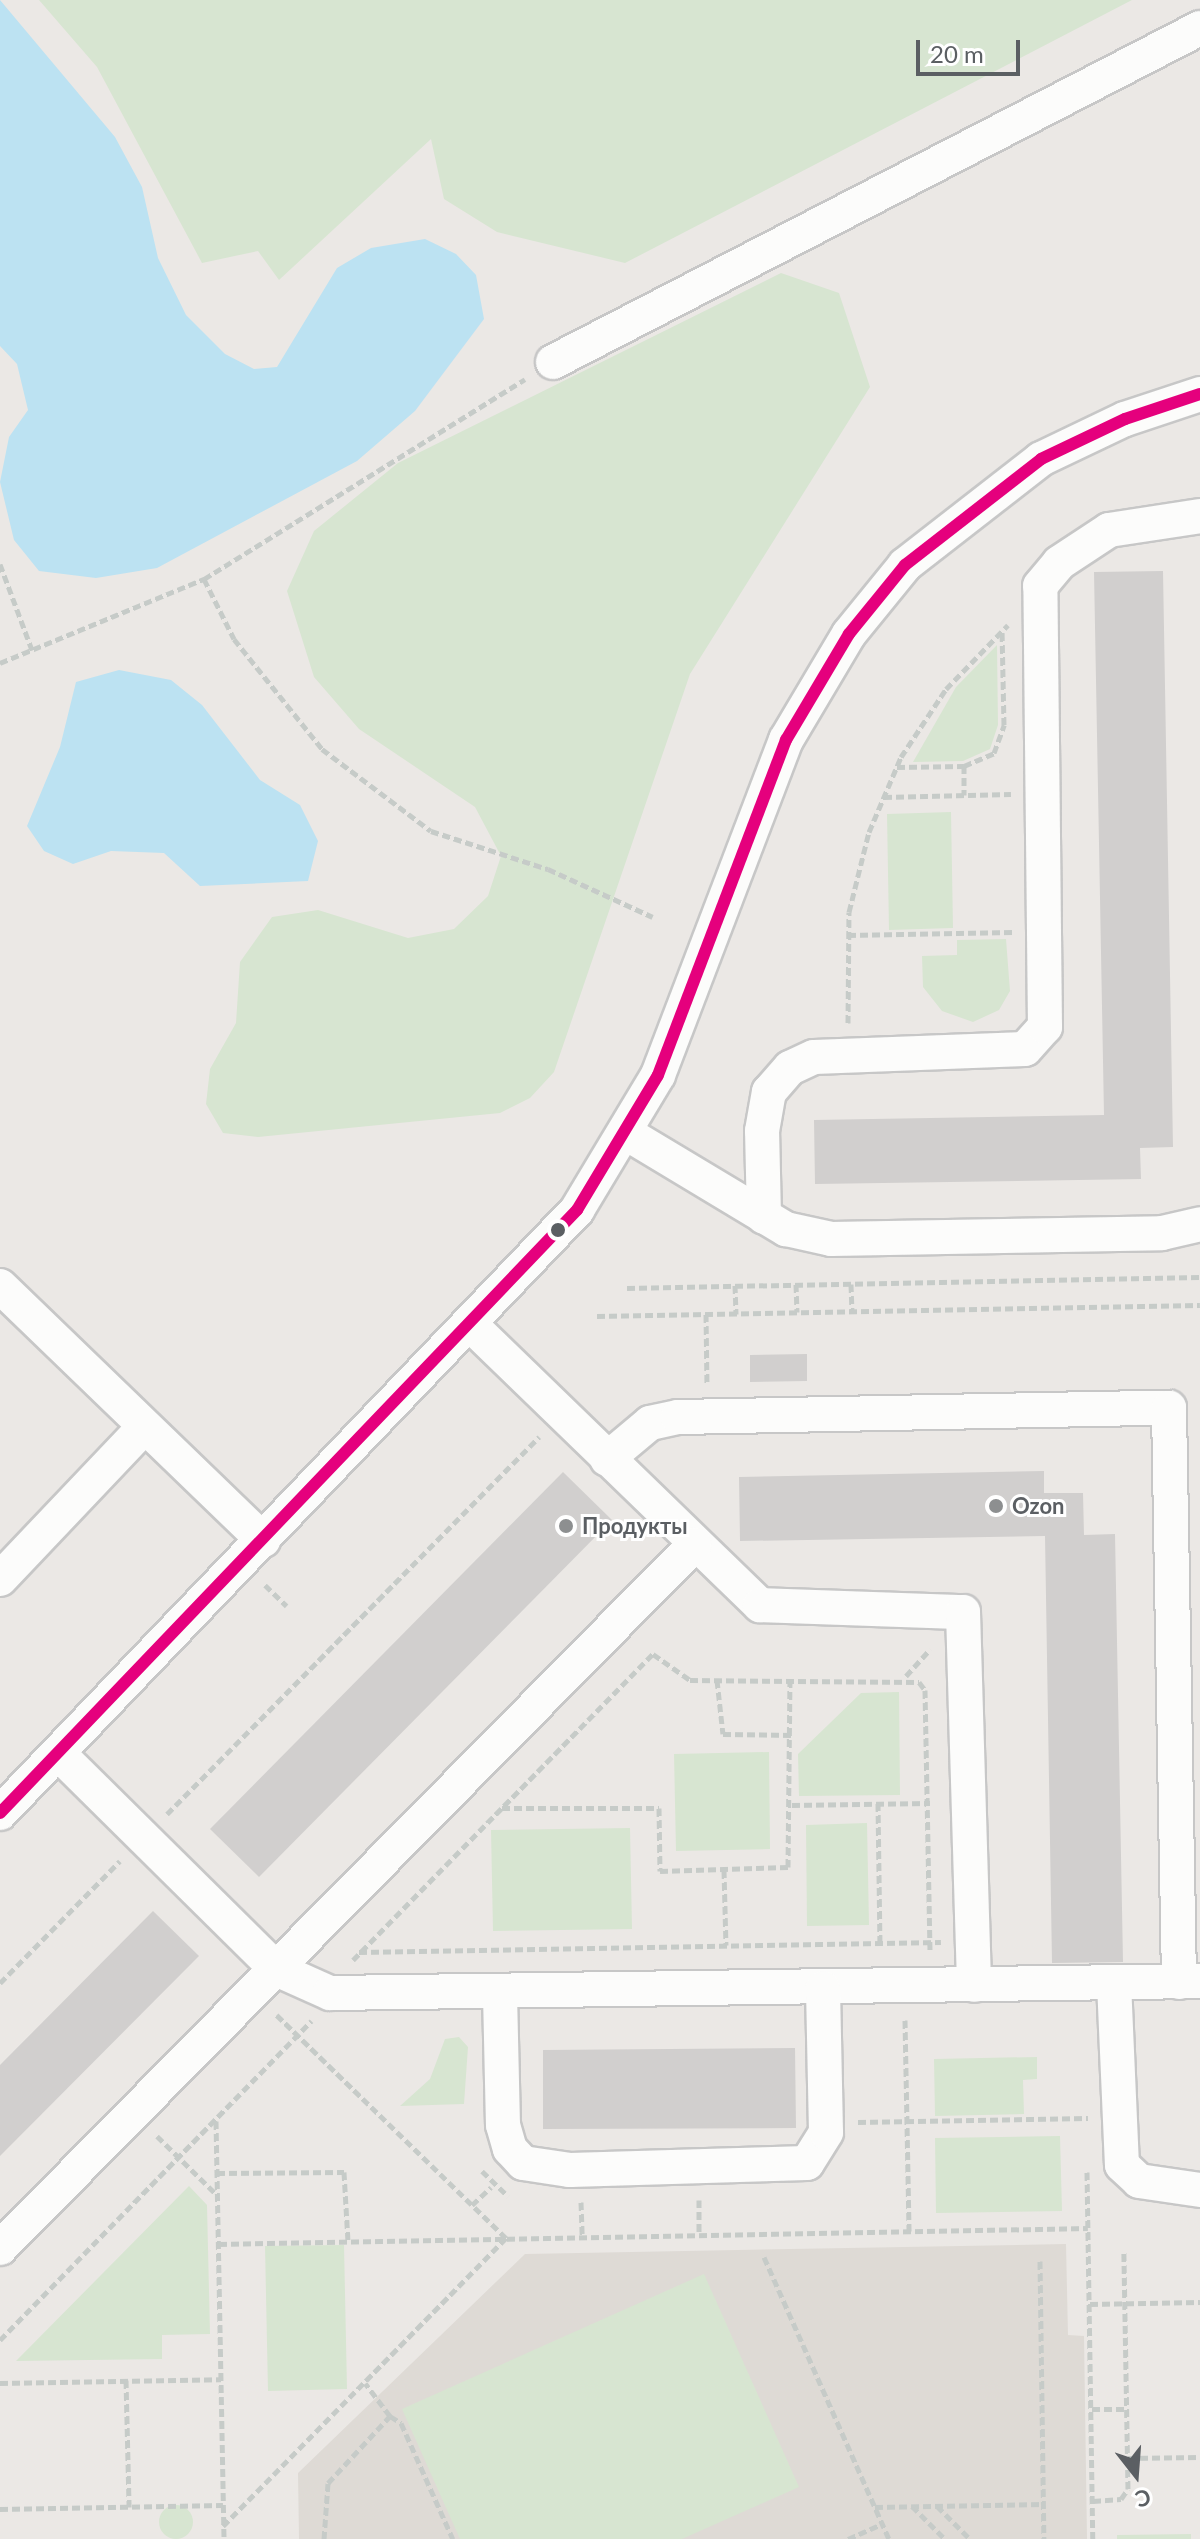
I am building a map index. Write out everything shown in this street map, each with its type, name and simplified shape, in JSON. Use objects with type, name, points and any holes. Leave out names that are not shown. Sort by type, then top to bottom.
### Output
[{"type":"street","points":[[553,362],[1200,28]]},
{"type":"street","points":[[0,1813],[473,1327],[577,1210],[626,1133],[711,953],[745,833],[786,740],[849,634],[905,565],[975,504],[1041,459],[1125,419],[1200,394]]},
{"type":"street","points":[[764,1217],[762,1131],[769,1092],[790,1068],[814,1057],[1025,1049],[1048,1014],[1040,586],[1059,563],[1109,530],[1200,516]]},
{"type":"street","points":[[626,1133],[764,1217],[831,1239],[1200,1232]]},
{"type":"street","points":[[1162,1233],[1200,1224]]},
{"type":"street","points":[[0,1286],[263,1540]]},
{"type":"street","points":[[473,1327],[748,1598],[771,1609],[963,1612],[974,1985]]},
{"type":"street","points":[[58,1753],[276,1969],[312,1988],[352,1997],[1189,1981],[1169,1408],[708,1416],[650,1423],[607,1459]]},
{"type":"street","points":[[0,1579],[144,1427]]},
{"type":"street","points":[[0,2248],[694,1545]]},
{"type":"street","points":[[1114,1983],[1096,2112],[1122,2165],[1139,2181],[1200,2190]]},
{"type":"street","points":[[500,1994],[503,2125],[523,2163],[545,2170],[782,2166],[807,2163],[820,2151],[825,2123],[823,1988]]},
{"type":"path","points":[[0,663],[204,579],[303,511],[553,362]]},
{"type":"path","points":[[0,564],[32,650]]},
{"type":"path","points":[[204,579],[234,639],[322,749],[431,831],[548,869],[653,917]]},
{"type":"path","points":[[851,1055],[848,935],[869,832],[897,767],[946,689],[1002,630],[1040,601]]},
{"type":"path","points":[[897,767],[964,766],[982,762],[1000,742],[1002,630]]},
{"type":"path","points":[[964,766],[964,795]]},
{"type":"path","points":[[884,797],[1044,794]]},
{"type":"path","points":[[848,935],[1046,932]]},
{"type":"path","points":[[627,1288],[1200,1277]]},
{"type":"path","points":[[796,1284],[797,1312]]},
{"type":"path","points":[[851,1284],[852,1311]]},
{"type":"path","points":[[735,1285],[736,1314]]},
{"type":"path","points":[[597,1316],[1200,1305]]},
{"type":"path","points":[[706,1314],[708,1416]]},
{"type":"path","points":[[0,1983],[562,1414]]},
{"type":"path","points":[[909,2231],[907,2121],[917,1986],[930,1942],[925,1690],[919,1682],[790,1678],[690,1680],[653,1654],[359,1952],[930,1942],[974,1942]]},
{"type":"path","points":[[501,1808],[659,1808],[660,1871],[792,1864],[790,1678]]},
{"type":"path","points":[[717,1680],[723,1734],[791,1735]]},
{"type":"path","points":[[792,1805],[971,1802]]},
{"type":"path","points":[[878,1803],[880,1943]]},
{"type":"path","points":[[724,1870],[727,1990]]},
{"type":"path","points":[[0,2340],[299,2037],[506,2238]]},
{"type":"path","points":[[825,2123],[1096,2112],[1087,2133]]},
{"type":"path","points":[[133,2113],[218,2196]]},
{"type":"path","points":[[216,2120],[224,2539]]},
{"type":"path","points":[[1087,2165],[1093,2539]]},
{"type":"path","points":[[217,2173],[344,2172],[348,2241]]},
{"type":"path","points":[[472,2205],[491,2187]]},
{"type":"path","points":[[219,2244],[1088,2228]]},
{"type":"path","points":[[223,2526],[506,2238]]},
{"type":"path","points":[[1093,2501],[1126,2495],[1124,2250]]},
{"type":"path","points":[[764,2257],[889,2539]]},
{"type":"path","points":[[1040,2261],[1044,2539]]},
{"type":"path","points":[[1090,2304],[1200,2302]]},
{"type":"path","points":[[0,2383],[221,2379]]},
{"type":"path","points":[[126,2380],[129,2507]]},
{"type":"path","points":[[365,2383],[390,2416],[401,2423],[453,2539]]},
{"type":"path","points":[[1091,2409],[1127,2409]]},
{"type":"path","points":[[324,2539],[328,2483],[390,2416]]},
{"type":"path","points":[[1128,2458],[1200,2457]]},
{"type":"path","points":[[875,2507],[1044,2504]]},
{"type":"path","points":[[0,2509],[223,2505]]},
{"type":"path","points":[[936,2505],[970,2539]]},
{"type":"path","points":[[912,2506],[945,2539]]},
{"type":"path","points":[[848,2539],[882,2524]]},
{"type":"shaded area","points":[[1066,2244],[1068,2335],[1084,2336],[1087,2539],[299,2539],[298,2473],[525,2254]]},
{"type":"green space","points":[[39,0],[1132,0],[625,263],[497,232],[444,199],[431,139],[279,280],[258,251],[202,263],[97,67]]},
{"type":"green space","points":[[781,273],[839,293],[870,387],[690,674],[554,1072],[530,1098],[500,1113],[258,1137],[223,1133],[206,1104],[210,1069],[236,1023],[240,962],[272,917],[318,910],[408,938],[454,929],[488,896],[501,856],[475,807],[359,729],[314,677],[287,591],[314,531],[398,463]]},
{"type":"green space","points":[[997,645],[998,725],[990,749],[963,761],[913,762],[956,687]]},
{"type":"green space","points":[[951,812],[953,928],[889,930],[887,814]]},
{"type":"green space","points":[[1006,939],[1010,991],[999,1010],[973,1022],[942,1011],[923,987],[922,956],[957,955],[957,940]]},
{"type":"green space","points":[[899,1692],[900,1795],[799,1796],[798,1754],[861,1693]]},
{"type":"green space","points":[[769,1752],[770,1849],[676,1851],[674,1754]]},
{"type":"green space","points":[[867,1823],[869,1925],[807,1926],[806,1825]]},
{"type":"green space","points":[[630,1828],[632,1929],[493,1931],[491,1830]]},
{"type":"green space","points":[[459,2037],[468,2047],[464,2104],[400,2106],[430,2079],[445,2039]]},
{"type":"green space","points":[[1037,2057],[1037,2079],[1023,2080],[1024,2114],[935,2116],[934,2059]]},
{"type":"green space","points":[[1060,2136],[1062,2211],[936,2213],[935,2138]]},
{"type":"green space","points":[[189,2186],[207,2205],[210,2334],[162,2335],[162,2359],[16,2361]]},
{"type":"green space","points":[[344,2245],[347,2389],[268,2391],[265,2246]]},
{"type":"green space","points":[[704,2274],[799,2487],[682,2539],[460,2539],[402,2409]]},
{"type":"green space","points":[[176,2505],[188,2510],[193,2522],[188,2534],[176,2539],[164,2534],[159,2522],[164,2510]]},
{"type":"green space","points":[[1191,2534],[1191,2539],[1117,2539],[1117,2535]]},
{"type":"water","points":[[0,0],[115,137],[142,187],[158,258],[186,315],[225,354],[254,369],[277,367],[337,268],[371,248],[425,239],[456,254],[476,275],[484,319],[415,411],[357,461],[157,568],[96,578],[39,571],[14,540],[0,482],[9,437],[28,410],[17,364],[0,346]]},
{"type":"water","points":[[119,670],[171,680],[202,705],[260,780],[300,805],[318,841],[308,881],[200,886],[164,853],[111,851],[73,864],[44,851],[27,826],[60,747],[76,682]]},
{"type":"building","points":[[1163,571],[1173,1147],[1140,1148],[1141,1179],[815,1184],[814,1120],[1104,1115],[1094,572]]},
{"type":"building","points":[[807,1354],[807,1381],[750,1382],[750,1355]]},
{"type":"building","points":[[1044,1471],[1044,1493],[1083,1493],[1084,1535],[1115,1534],[1123,1962],[1052,1963],[1045,1536],[740,1541],[739,1477]]},
{"type":"building","points":[[563,1472],[612,1520],[259,1877],[210,1829]]},
{"type":"building","points":[[153,1911],[199,1956],[0,2156],[0,2065]]},
{"type":"building","points":[[795,2048],[796,2128],[543,2129],[543,2050]]},
{"type":"transit line","points":[[0,1813],[577,1210],[658,1075],[786,740],[849,634],[905,565],[1041,459],[1125,419],[1200,394]]},
{"type":"place","name":"Ozon","points":[[996,1506]]},
{"type":"place","name":"Продукты","points":[[566,1526]]}]
